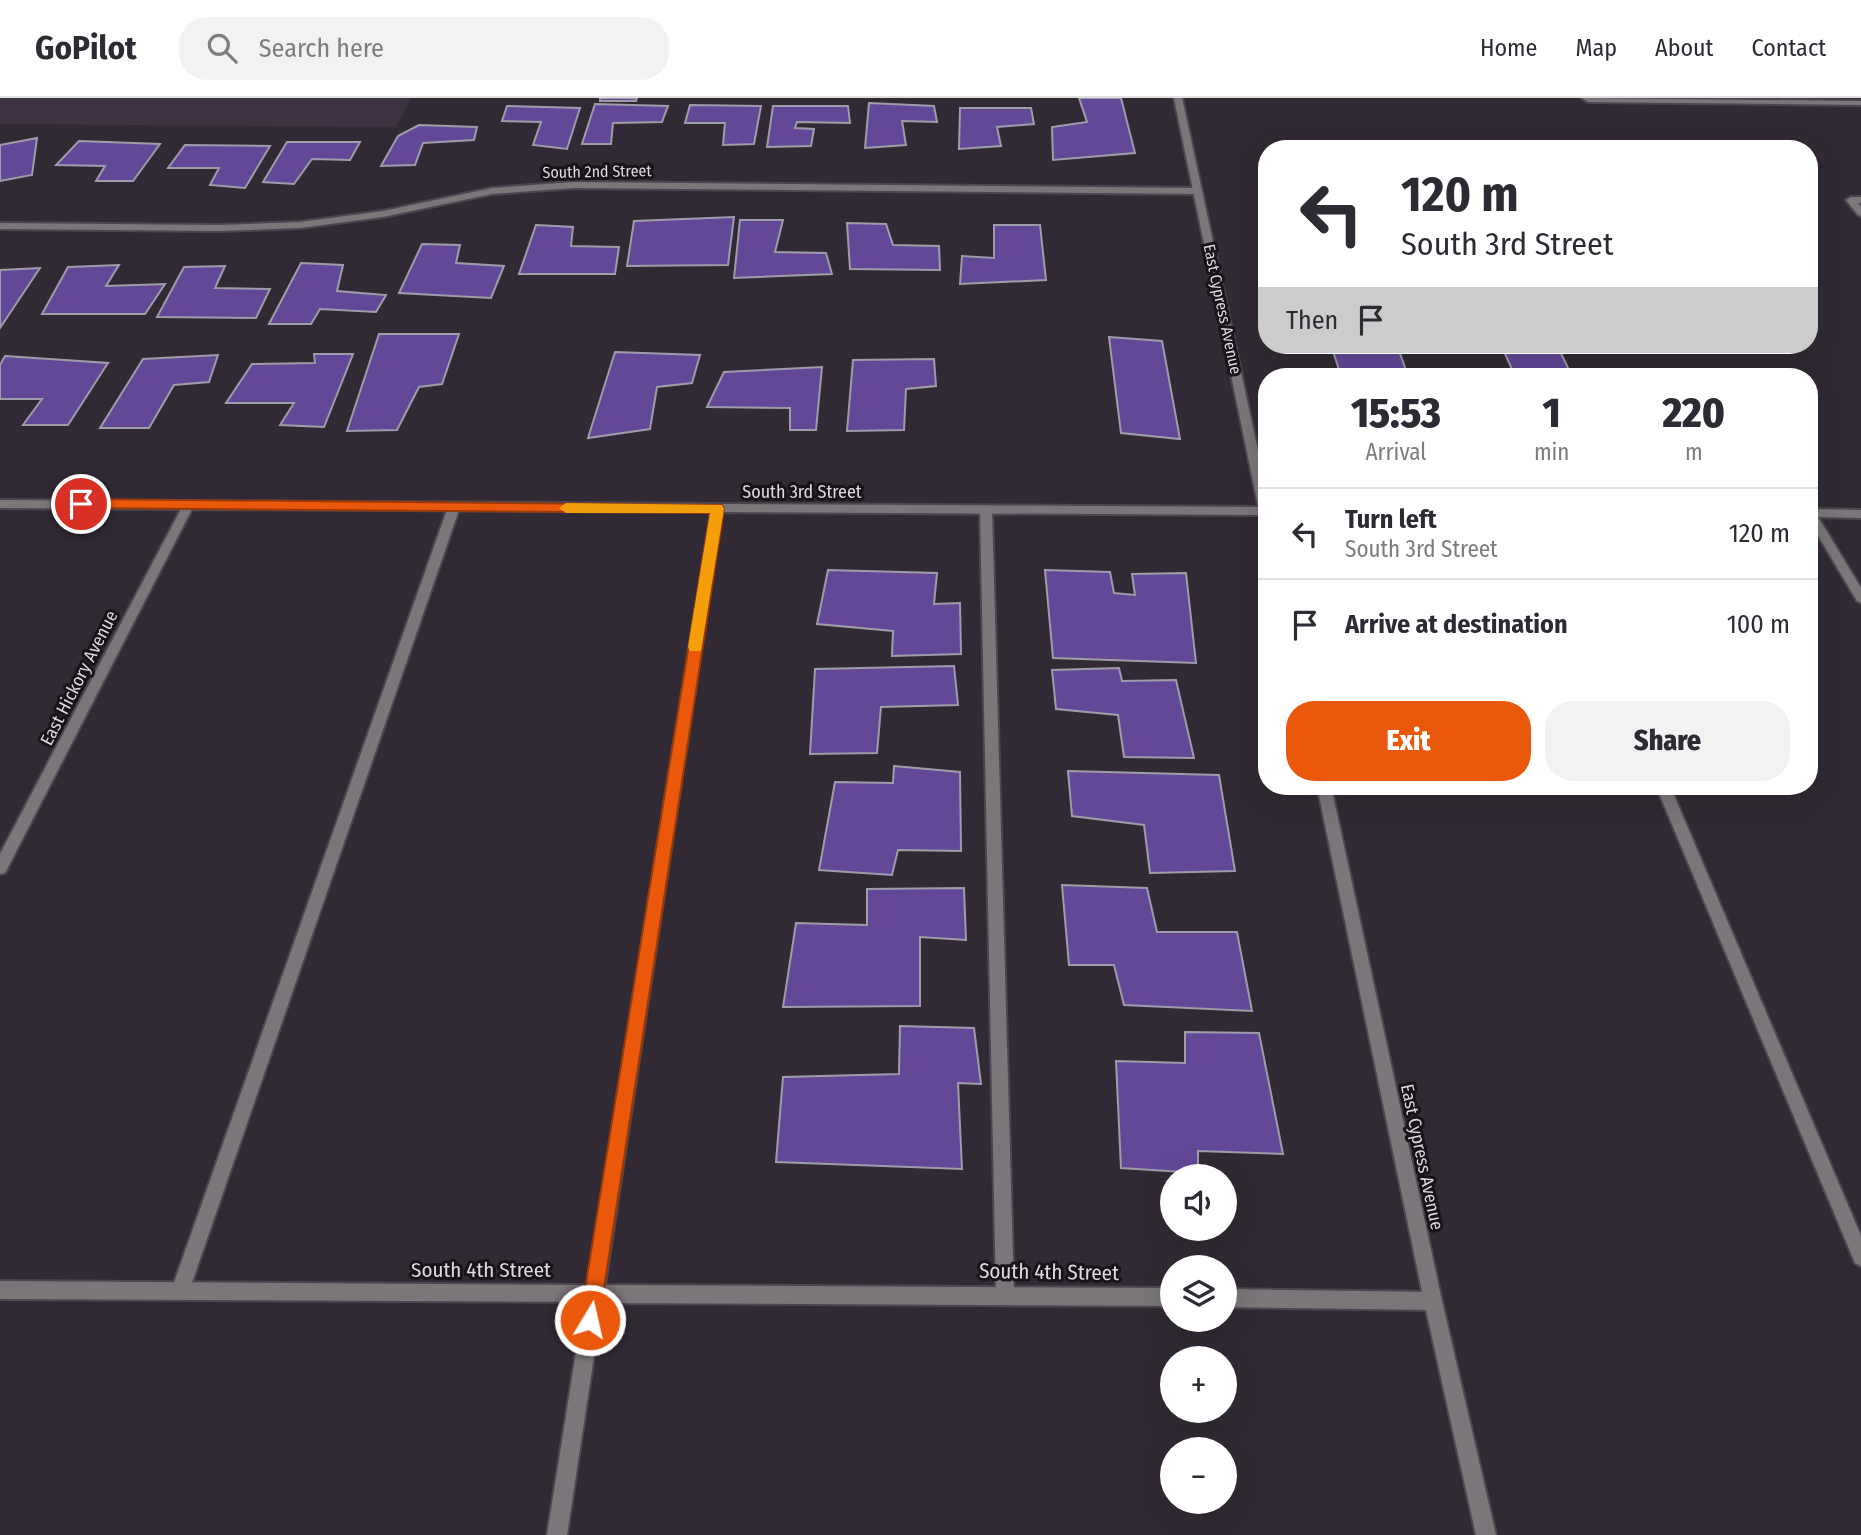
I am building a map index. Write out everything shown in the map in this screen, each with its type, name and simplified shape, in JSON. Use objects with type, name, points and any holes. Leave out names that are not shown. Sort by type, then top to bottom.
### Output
[{"type":"street","name":"East Cypress Avenue","points":[[1178,98],[1258,476]]},
{"type":"street","points":[[1587,98],[1861,103]]},
{"type":"street","name":"South 2nd Street","points":[[0,226],[219,228],[300,225],[383,214],[492,191],[574,185],[1198,191]]},
{"type":"street","points":[[1861,201],[1851,200],[1861,213]]},
{"type":"street","name":"South 3rd Street","points":[[0,504],[1258,514]]},
{"type":"street","name":"East Hickory Avenue","points":[[0,868],[189,504]]},
{"type":"street","points":[[180,1292],[454,507]]},
{"type":"street","points":[[557,1535],[717,509]]},
{"type":"street","points":[[986,510],[1005,1294]]},
{"type":"street","points":[[1818,513],[1861,514]]},
{"type":"street","points":[[1818,526],[1861,598]]},
{"type":"street","name":"East Cypress Avenue","points":[[1326,795],[1433,1301],[1486,1535]]},
{"type":"street","points":[[1667,795],[1861,1257]]},
{"type":"street","name":"South 4th Street","points":[[0,1290],[1160,1297]]},
{"type":"street","points":[[1237,1298],[1433,1301]]},
{"type":"shaded area","points":[[0,98],[411,98],[396,127],[0,124]]},
{"type":"building","points":[[600,98],[637,98],[636,101],[600,101]]},
{"type":"building","points":[[1079,98],[1121,98],[1135,153],[1053,160],[1052,127],[1087,122]]},
{"type":"building","points":[[869,103],[934,106],[937,122],[902,121],[906,145],[865,148]]},
{"type":"building","points":[[595,104],[668,106],[662,122],[613,123],[611,144],[582,144]]},
{"type":"building","points":[[690,105],[761,106],[754,144],[723,145],[725,123],[685,123]]},
{"type":"building","points":[[507,106],[580,108],[567,149],[533,145],[541,122],[502,121]]},
{"type":"building","points":[[773,106],[848,106],[850,123],[797,122],[795,128],[814,129],[811,146],[767,147]]},
{"type":"building","points":[[960,108],[1031,108],[1034,124],[997,127],[1001,146],[959,149]]},
{"type":"building","points":[[419,125],[477,127],[474,140],[423,143],[415,165],[381,166],[398,136]]},
{"type":"building","points":[[37,138],[32,175],[0,181],[0,145]]},
{"type":"building","points":[[79,141],[160,144],[133,181],[96,181],[105,166],[56,165]]},
{"type":"building","points":[[287,142],[360,142],[350,160],[312,159],[294,184],[263,182]]},
{"type":"building","points":[[185,145],[270,146],[245,188],[210,185],[219,168],[168,168]]},
{"type":"building","points":[[734,217],[728,265],[627,266],[634,221]]},
{"type":"building","points":[[740,220],[783,220],[775,252],[826,253],[832,274],[734,278]]},
{"type":"building","points":[[847,223],[886,224],[893,245],[939,246],[940,270],[850,269]]},
{"type":"building","points":[[536,225],[573,227],[571,246],[619,247],[615,274],[519,274]]},
{"type":"building","points":[[994,225],[1040,225],[1046,280],[960,284],[962,256],[994,258]]},
{"type":"building","points":[[422,244],[460,245],[456,263],[504,266],[491,298],[399,293]]},
{"type":"building","points":[[301,263],[343,265],[337,291],[386,295],[376,312],[320,309],[311,324],[269,324]]},
{"type":"building","points":[[119,265],[106,286],[165,284],[145,314],[42,314],[68,267]]},
{"type":"building","points":[[225,266],[215,288],[270,289],[256,318],[157,317],[184,267]]},
{"type":"building","points":[[40,268],[0,328],[0,270]]},
{"type":"building","points":[[379,334],[459,334],[442,384],[419,387],[397,430],[347,431]]},
{"type":"building","points":[[1109,337],[1162,341],[1180,439],[1121,433]]},
{"type":"building","points":[[615,352],[700,355],[692,383],[657,387],[650,429],[588,438]]},
{"type":"building","points":[[314,354],[353,354],[324,427],[280,425],[294,403],[226,403],[252,364],[315,363]]},
{"type":"building","points":[[1334,354],[1400,354],[1405,368],[1338,368]]},
{"type":"building","points":[[1505,354],[1561,354],[1568,368],[1511,368]]},
{"type":"building","points":[[218,355],[209,382],[174,385],[149,428],[100,428],[143,359]]},
{"type":"building","points":[[5,356],[108,363],[68,425],[23,425],[42,399],[0,399],[0,365]]},
{"type":"building","points":[[934,359],[936,386],[906,389],[904,430],[847,431],[853,360]]},
{"type":"building","points":[[822,367],[816,430],[790,430],[790,408],[707,407],[724,372]]},
{"type":"building","points":[[828,570],[937,573],[934,604],[960,603],[961,654],[892,656],[893,631],[817,624]]},
{"type":"building","points":[[1045,570],[1110,572],[1114,593],[1135,595],[1132,574],[1186,573],[1196,663],[1053,658]]},
{"type":"building","points":[[954,666],[958,705],[881,707],[877,753],[810,754],[815,669]]},
{"type":"building","points":[[1119,668],[1122,681],[1176,680],[1194,758],[1124,757],[1118,715],[1056,709],[1052,670]]},
{"type":"building","points":[[894,766],[960,772],[961,851],[898,850],[892,875],[819,870],[835,782],[893,783]]},
{"type":"building","points":[[1068,771],[1219,775],[1235,871],[1150,873],[1144,825],[1072,816]]},
{"type":"building","points":[[1062,885],[1147,888],[1157,932],[1237,932],[1252,1011],[1124,1005],[1114,965],[1069,965]]},
{"type":"building","points":[[964,888],[966,940],[920,937],[920,1006],[783,1007],[796,923],[867,925],[867,889]]},
{"type":"building","points":[[900,1026],[974,1028],[981,1084],[958,1083],[962,1169],[776,1162],[783,1077],[899,1074]]},
{"type":"building","points":[[1185,1032],[1259,1033],[1283,1154],[1198,1151],[1198,1164],[1160,1164],[1160,1171],[1121,1168],[1116,1061],[1185,1063]]},
{"type":"slow traffic","points":[[566,508],[717,509],[695,647]]},
{"type":"route","points":[[81,504],[717,509],[590,1320]]}]
